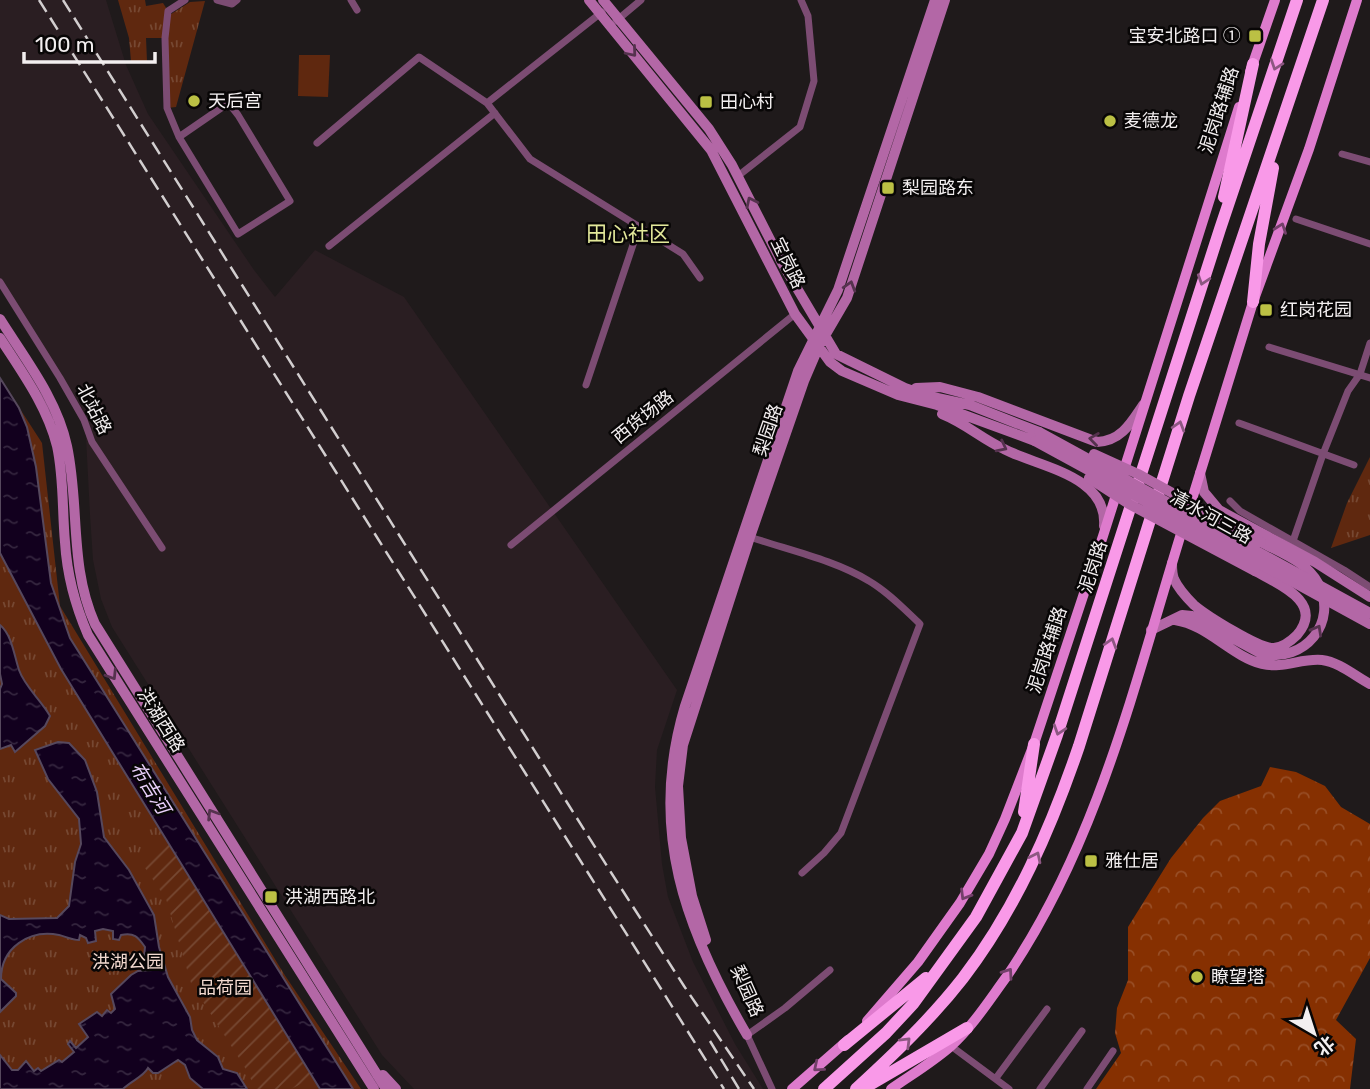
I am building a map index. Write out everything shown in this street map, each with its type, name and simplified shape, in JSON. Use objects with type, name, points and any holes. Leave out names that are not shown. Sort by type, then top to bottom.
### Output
[{"type":"highway","name":"泥岗路","points":[[824,1089],[886,1033],[913,1004],[976,917],[1022,833],[1069,699],[1220,229],[1297,0]]},
{"type":"highway","points":[[856,1089],[902,1046],[963,977],[991,936],[1040,849],[1079,746],[1189,396],[1314,28],[1326,0]]},
{"type":"highway","points":[[1220,229],[1230,162],[1253,64]]},
{"type":"highway","points":[[1253,302],[1274,145]]},
{"type":"highway","points":[[1022,833],[1034,744]]},
{"type":"highway","points":[[844,1045],[940,967]]},
{"type":"highway","points":[[863,1089],[967,1028]]},
{"type":"main road","name":"宝岗路","points":[[589,0],[604,7],[711,149],[794,314],[818,337]]},
{"type":"main road","name":"梨园路","points":[[747,1035],[697,914],[681,838],[678,786],[683,745],[750,537],[818,337],[838,290],[935,0]]},
{"type":"main road","name":"梨园路","points":[[747,1035],[696,936],[682,895],[670,818],[671,764],[676,737],[795,379],[818,337],[846,298],[945,0]]},
{"type":"main road","name":"泥岗路辅路","points":[[796,1086],[844,1045],[918,962],[960,903],[989,854],[1034,744],[1275,0]]},
{"type":"main road","points":[[893,1088],[951,1046],[967,1028],[1016,963],[1066,874],[1110,760],[1253,302],[1304,161],[1357,0]]},
{"type":"main road","name":"宝岗路","points":[[614,22],[709,129],[738,176],[830,362],[842,370],[902,391],[970,405],[1037,437]]},
{"type":"main road","name":"洪湖西路","points":[[0,319],[51,402],[62,431],[70,468],[75,540],[82,589],[95,625],[386,1089]]},
{"type":"main road","name":"洪湖西路","points":[[0,338],[40,401],[52,429],[61,469],[65,546],[72,592],[88,635],[374,1089]]},
{"type":"main road","points":[[902,391],[951,389],[1097,442],[1105,442],[1121,434],[1145,403]]},
{"type":"main road","points":[[902,391],[1005,450],[1061,472],[1094,492],[1104,509],[1103,536]]},
{"type":"main road","points":[[1037,437],[1118,498],[1292,591],[1305,610],[1305,619],[1299,633],[1284,645],[1275,648],[1255,643],[1196,606],[1176,583],[1172,563]]},
{"type":"main road","points":[[1037,437],[1138,474],[1302,565],[1318,583],[1324,602],[1320,628],[1307,645],[1290,654],[1271,656],[1251,650],[1198,617],[1182,615],[1151,630]]},
{"type":"main road","name":"清水河三路","points":[[1037,437],[1370,613]]},
{"type":"main road","name":"清水河三路","points":[[1037,437],[1370,624]]},
{"type":"main road","points":[[1200,474],[1204,492],[1219,510],[1315,562],[1370,597]]},
{"type":"main road","points":[[1173,619],[1191,624],[1261,663],[1285,665],[1323,660],[1336,664],[1370,684]]},
{"type":"main road","name":"洪湖西路","points":[[366,1058],[396,1089]]},
{"type":"street","points":[[179,137],[224,106],[231,106],[290,201],[238,234],[179,137],[167,108],[165,38],[168,10],[185,0]]},
{"type":"street","points":[[217,0],[232,4],[237,0]]},
{"type":"street","points":[[351,0],[357,10]]},
{"type":"street","points":[[614,22],[641,0]]},
{"type":"street","points":[[738,176],[800,127],[814,81],[808,16],[801,0]]},
{"type":"street","points":[[487,103],[604,7]]},
{"type":"street","points":[[317,143],[419,57],[487,103],[530,159],[682,254],[700,278]]},
{"type":"street","points":[[329,246],[495,113]]},
{"type":"street","points":[[1342,153],[1370,162]]},
{"type":"street","points":[[1296,219],[1370,244]]},
{"type":"street","points":[[586,386],[639,227]]},
{"type":"street","name":"北站路","points":[[0,282],[66,388],[84,420],[92,442],[162,548]]},
{"type":"street","name":"西货场路","points":[[511,545],[794,314]]},
{"type":"street","points":[[1293,541],[1323,454],[1348,391],[1360,374],[1370,343]]},
{"type":"street","points":[[1269,347],[1370,377]]},
{"type":"street","points":[[1239,424],[1354,465]]},
{"type":"street","points":[[1230,501],[1240,512],[1370,587]]},
{"type":"street","points":[[750,537],[850,571],[868,580],[920,624],[841,833],[802,873]]},
{"type":"street","points":[[772,1089],[747,1035],[785,1008],[830,970]]},
{"type":"street","points":[[996,1079],[1047,1009]]},
{"type":"street","points":[[1040,1089],[1082,1031]]},
{"type":"street","points":[[951,1046],[1009,1089]]},
{"type":"street","points":[[1087,1089],[1113,1051]]},
{"type":"shaded area","points":[[0,0],[106,0],[126,65],[148,114],[275,297],[315,250],[404,297],[677,690],[657,750],[655,787],[668,897],[693,962],[735,1044],[763,1089],[414,1089],[382,1055],[112,627],[101,599],[93,560],[85,418],[0,280]]},
{"type":"green space","points":[[118,0],[145,0],[146,6],[163,3],[168,16],[190,2],[205,1],[176,107],[167,108],[165,38],[146,38],[147,62],[131,61],[129,38]]},
{"type":"green space","points":[[299,55],[330,55],[328,97],[298,96]]},
{"type":"green space","name":"洪湖公园","points":[[0,378],[42,443],[60,606],[284,974],[361,1089],[0,1089]]},
{"type":"green space","points":[[1370,457],[1370,535],[1331,548],[1347,503]]},
{"type":"green space","points":[[1270,767],[1296,772],[1325,786],[1341,807],[1370,824],[1370,958],[1336,1020],[1356,1039],[1350,1089],[1096,1089],[1121,1053],[1115,1033],[1117,1008],[1128,980],[1128,927],[1171,858],[1203,818],[1220,801],[1261,786]]},
{"type":"green space","name":"品荷园","points":[[169,844],[313,1078],[291,1089],[256,1089],[191,983],[166,899],[141,862],[149,852]]},
{"type":"water","name":"布吉河","points":[[0,378],[19,408],[27,427],[36,467],[51,583],[70,638],[353,1089],[320,1089],[61,669],[0,553]]},
{"type":"water","points":[[0,625],[10,640],[22,676],[50,716],[45,726],[15,752],[11,745],[0,749]]},
{"type":"water","points":[[58,742],[69,743],[85,760],[97,792],[104,837],[129,870],[154,915],[159,947],[168,977],[190,1017],[197,1040],[218,1057],[223,1069],[237,1073],[247,1089],[203,1089],[190,1078],[185,1065],[178,1060],[158,1073],[153,1073],[148,1068],[123,1089],[0,1089],[0,1055],[12,1070],[18,1070],[26,1061],[34,1071],[38,1068],[41,1071],[59,1060],[62,1062],[74,1052],[68,1044],[70,1041],[76,1048],[88,1037],[79,1024],[97,1012],[102,1016],[107,1010],[111,1013],[115,1009],[111,994],[131,975],[138,971],[151,970],[149,963],[138,962],[144,956],[145,947],[132,935],[125,934],[121,935],[119,940],[113,939],[113,931],[103,929],[95,931],[96,941],[88,943],[86,938],[80,935],[79,940],[59,935],[37,935],[19,943],[6,958],[1,979],[16,996],[0,1012],[0,915],[9,919],[57,918],[69,906],[75,862],[81,844],[79,819],[48,779],[35,750]]},
{"type":"railway","points":[[39,0],[724,1089]]},
{"type":"railway","points":[[63,0],[612,874],[754,1089]]},
{"type":"railway","points":[[710,1041],[739,1089]]},
{"type":"place","name":"宝安北路口 ①","points":[[1255,36]]},
{"type":"place","name":"天后宫","points":[[194,101]]},
{"type":"place","name":"田心村","points":[[706,102]]},
{"type":"place","name":"麦德龙","points":[[1110,121]]},
{"type":"place","name":"梨园路东","points":[[888,188]]},
{"type":"place","name":"红岗花园","points":[[1266,310]]},
{"type":"place","name":"雅仕居","points":[[1091,861]]},
{"type":"place","name":"洪湖西路北","points":[[271,897]]},
{"type":"place","name":"瞭望塔","points":[[1197,977]]},
{"type":"district","name":"田心社区","points":[[628,233]]}]
